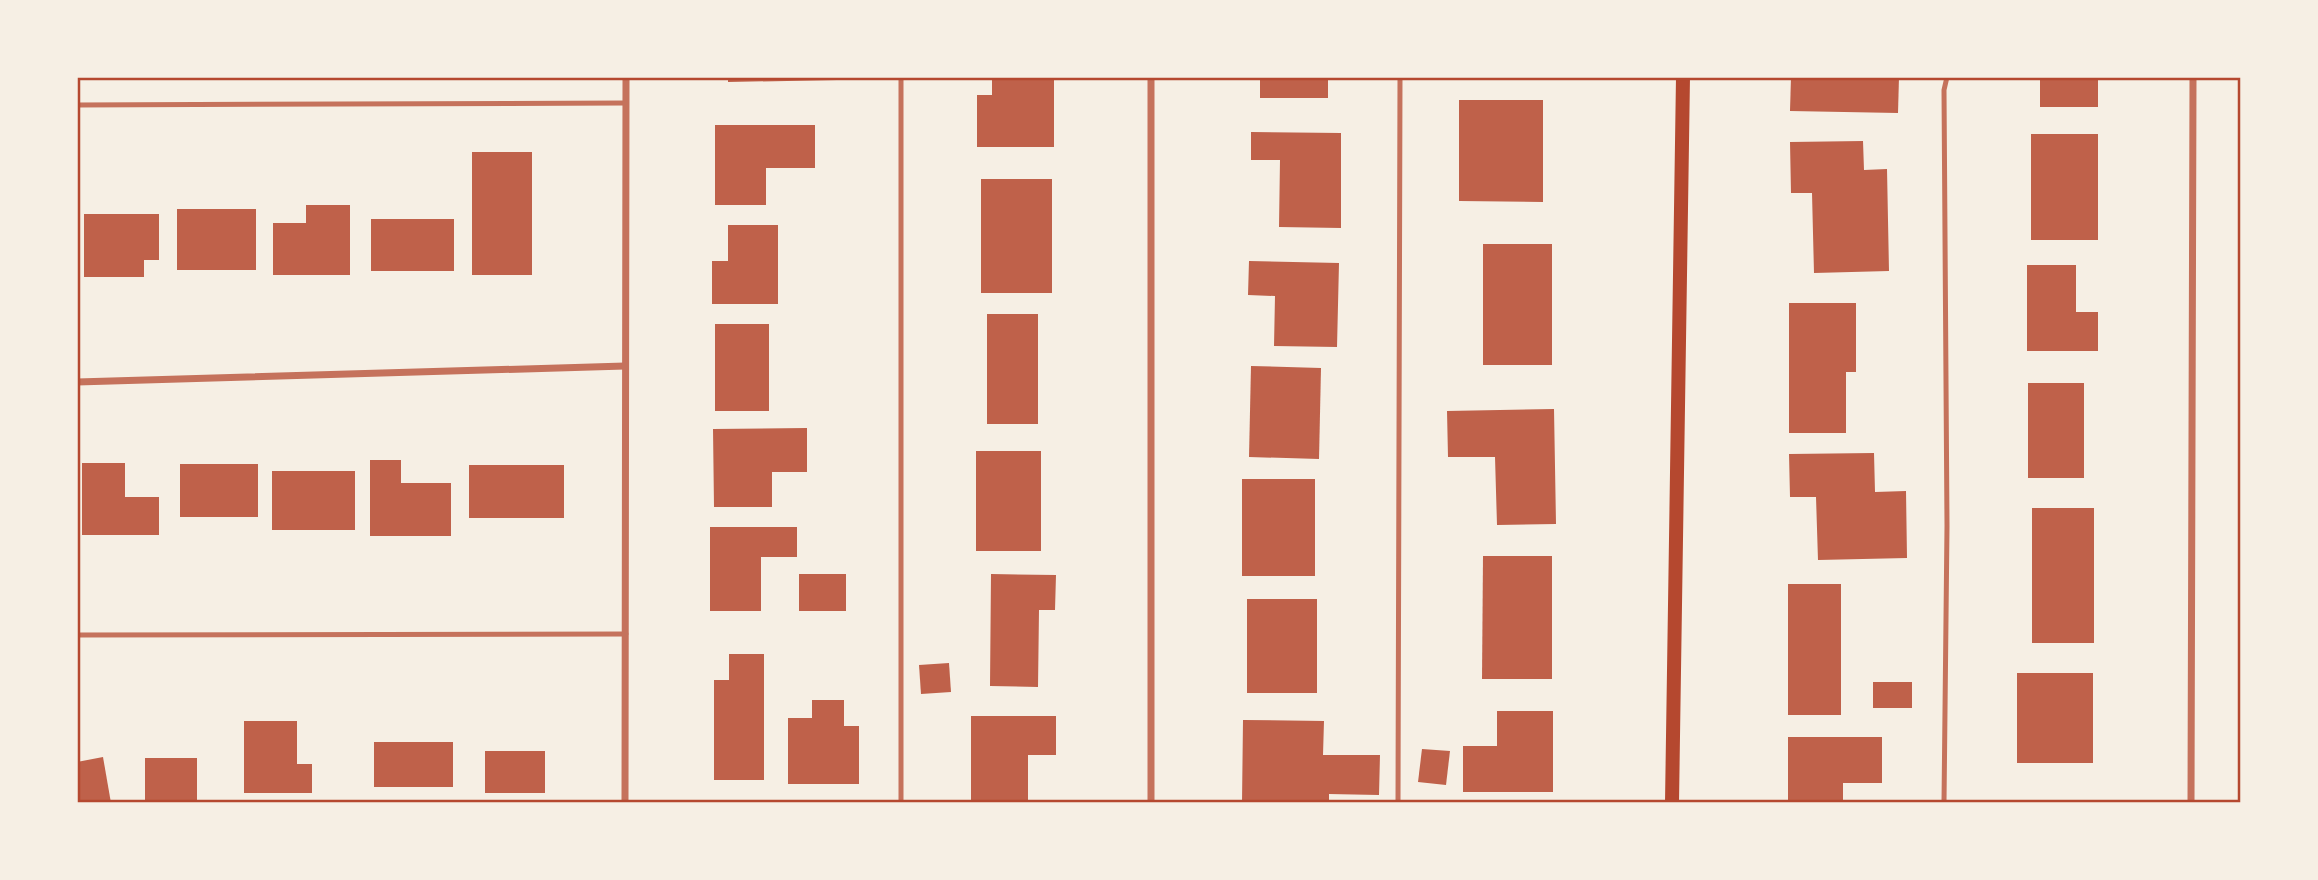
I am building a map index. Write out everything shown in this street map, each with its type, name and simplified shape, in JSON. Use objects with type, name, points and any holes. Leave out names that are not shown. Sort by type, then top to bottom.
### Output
[{"type":"main road","points":[[1672,803],[1683,77]]},
{"type":"street","points":[[625,803],[626,77]]},
{"type":"street","points":[[1151,77],[1151,803]]},
{"type":"street","points":[[2191,803],[2193,77]]},
{"type":"street","points":[[77,382],[625,366]]},
{"type":"lane","points":[[901,77],[901,803]]},
{"type":"lane","points":[[1398,803],[1400,77]]},
{"type":"lane","points":[[1944,803],[1947,526],[1944,90],[1947,77]]},
{"type":"lane","points":[[77,105],[625,103]]},
{"type":"lane","points":[[77,635],[626,634]]},
{"type":"building","points":[[728,77],[837,77],[837,80],[728,82]]},
{"type":"building","points":[[992,77],[1054,77],[1054,147],[977,147],[977,95],[992,95]]},
{"type":"building","points":[[1260,77],[1328,77],[1328,98],[1260,98]]},
{"type":"building","points":[[1791,77],[1899,77],[1898,113],[1790,111]]},
{"type":"building","points":[[2040,77],[2098,77],[2098,107],[2040,107]]},
{"type":"building","points":[[1459,100],[1543,100],[1543,202],[1459,201]]},
{"type":"building","points":[[715,125],[815,125],[815,168],[766,168],[766,205],[715,205]]},
{"type":"building","points":[[1251,132],[1341,133],[1341,228],[1279,227],[1280,160],[1251,160]]},
{"type":"building","points":[[2031,134],[2098,134],[2098,240],[2031,240]]},
{"type":"building","points":[[1863,141],[1864,170],[1887,169],[1889,271],[1814,273],[1812,193],[1791,193],[1790,142]]},
{"type":"building","points":[[472,152],[532,152],[532,275],[472,275]]},
{"type":"building","points":[[981,179],[1052,179],[1052,293],[981,293]]},
{"type":"building","points":[[306,205],[350,205],[350,275],[273,275],[273,223],[306,223]]},
{"type":"building","points":[[177,209],[256,209],[256,270],[177,270]]},
{"type":"building","points":[[84,214],[159,214],[159,260],[144,260],[144,277],[84,277]]},
{"type":"building","points":[[371,219],[454,219],[454,271],[371,271]]},
{"type":"building","points":[[728,225],[778,225],[778,304],[712,304],[712,261],[728,261]]},
{"type":"building","points":[[1483,244],[1552,244],[1552,365],[1483,365]]},
{"type":"building","points":[[1249,261],[1339,263],[1337,347],[1274,346],[1275,296],[1248,295]]},
{"type":"building","points":[[2027,265],[2076,265],[2076,312],[2098,312],[2098,351],[2027,351]]},
{"type":"building","points":[[1789,303],[1856,303],[1856,372],[1846,372],[1846,433],[1789,433]]},
{"type":"building","points":[[987,314],[1038,314],[1038,424],[987,424]]},
{"type":"building","points":[[715,324],[769,324],[769,411],[715,411]]},
{"type":"building","points":[[1251,366],[1321,368],[1319,459],[1249,457]]},
{"type":"building","points":[[2028,383],[2084,383],[2084,478],[2028,478]]},
{"type":"building","points":[[1554,409],[1556,524],[1497,525],[1495,457],[1448,457],[1447,411]]},
{"type":"building","points":[[807,428],[807,472],[772,472],[772,507],[714,507],[713,429]]},
{"type":"building","points":[[976,451],[1041,451],[1041,551],[976,551]]},
{"type":"building","points":[[1874,453],[1875,492],[1906,491],[1907,558],[1818,560],[1816,497],[1790,497],[1789,454]]},
{"type":"building","points":[[370,460],[401,460],[401,483],[451,483],[451,536],[370,536]]},
{"type":"building","points":[[82,463],[125,463],[125,497],[159,497],[159,535],[82,535]]},
{"type":"building","points":[[180,464],[258,464],[258,517],[180,517]]},
{"type":"building","points":[[469,465],[564,465],[564,518],[469,518]]},
{"type":"building","points":[[272,471],[355,471],[355,530],[272,530]]},
{"type":"building","points":[[1242,479],[1315,479],[1315,576],[1242,576]]},
{"type":"building","points":[[2032,508],[2094,508],[2094,643],[2032,643]]},
{"type":"building","points":[[710,527],[797,527],[797,557],[761,557],[761,611],[710,611]]},
{"type":"building","points":[[1483,556],[1552,556],[1552,679],[1482,679]]},
{"type":"building","points":[[799,574],[846,574],[846,611],[799,611]]},
{"type":"building","points":[[991,574],[1056,575],[1055,610],[1039,610],[1038,687],[990,686]]},
{"type":"building","points":[[1788,584],[1841,584],[1841,715],[1788,715]]},
{"type":"building","points":[[1247,599],[1317,599],[1317,693],[1247,693]]},
{"type":"building","points":[[729,654],[764,654],[764,780],[714,780],[714,680],[729,680]]},
{"type":"building","points":[[949,663],[951,692],[921,694],[919,665]]},
{"type":"building","points":[[2017,673],[2093,673],[2093,763],[2017,763]]},
{"type":"building","points":[[1873,682],[1912,682],[1912,708],[1873,708]]},
{"type":"building","points":[[812,700],[844,700],[844,726],[859,726],[859,784],[788,784],[788,718],[812,718]]},
{"type":"building","points":[[1497,711],[1553,711],[1553,792],[1463,792],[1463,746],[1497,746]]},
{"type":"building","points":[[971,716],[1056,716],[1056,755],[1028,755],[1028,803],[971,803]]},
{"type":"building","points":[[1243,720],[1324,721],[1323,755],[1380,755],[1379,795],[1329,794],[1329,803],[1242,803]]},
{"type":"building","points":[[244,721],[297,721],[297,764],[312,764],[312,793],[244,793]]},
{"type":"building","points":[[1788,737],[1882,737],[1882,783],[1843,783],[1843,803],[1788,803]]},
{"type":"building","points":[[374,742],[453,742],[453,787],[374,787]]},
{"type":"building","points":[[1422,749],[1450,751],[1446,785],[1418,782]]},
{"type":"building","points":[[485,751],[545,751],[545,793],[485,793]]},
{"type":"building","points":[[103,757],[111,803],[77,803],[77,762]]},
{"type":"building","points":[[145,758],[197,758],[197,803],[145,803]]},
{"type":"building","points":[[1987,800],[2049,800],[2049,803],[1987,803]]}]
